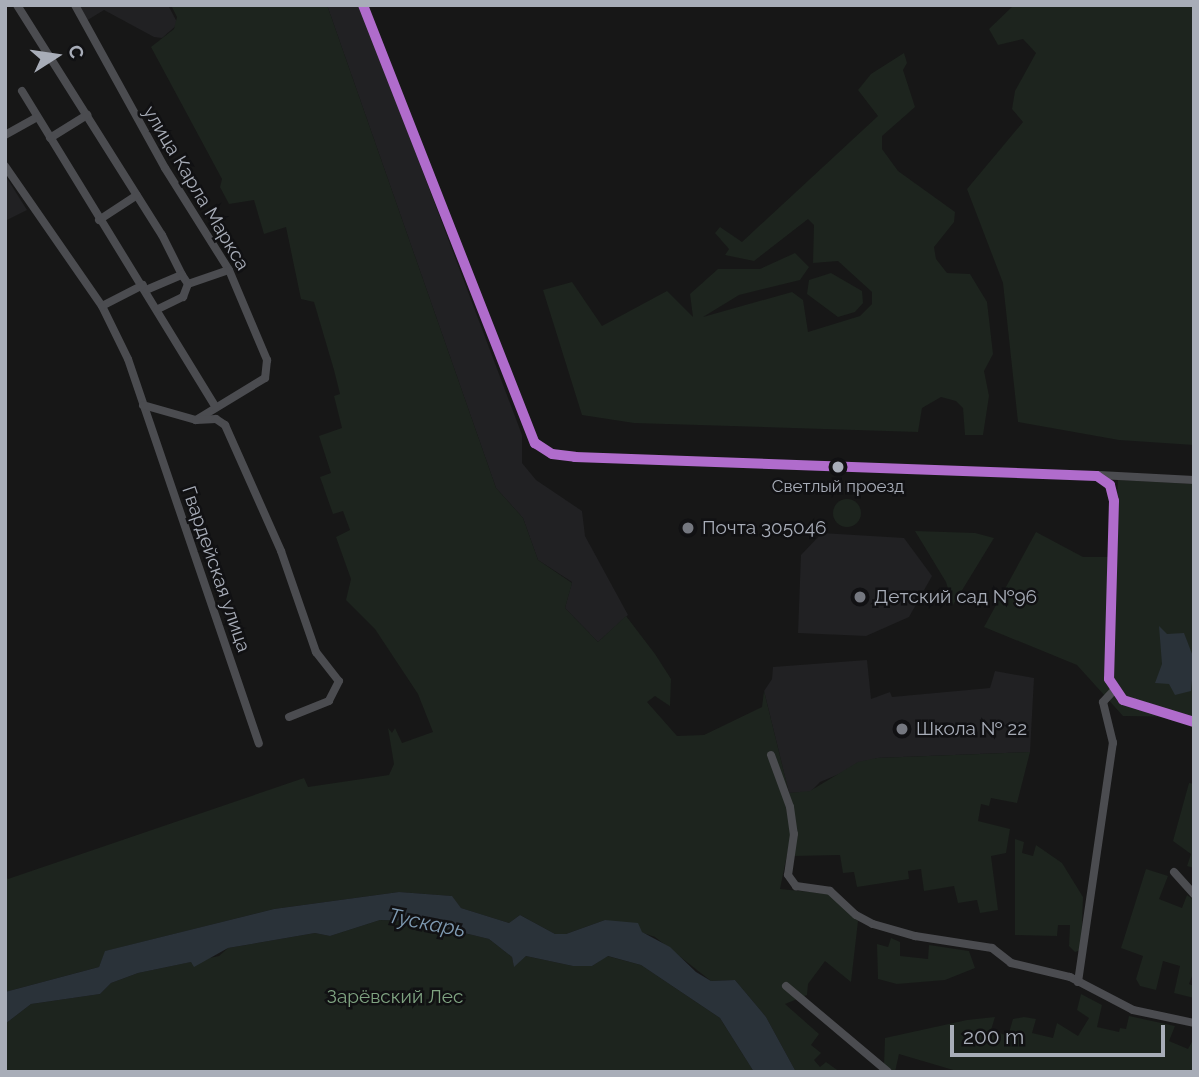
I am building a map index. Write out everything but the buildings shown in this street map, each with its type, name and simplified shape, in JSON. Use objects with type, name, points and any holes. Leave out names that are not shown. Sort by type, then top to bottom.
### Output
[{"type":"street","points":[[16,5],[137,195],[188,284]]},
{"type":"street","name":"улица Карла Маркса","points":[[75,5],[159,157],[229,270],[268,369],[265,378],[196,420]]},
{"type":"street","points":[[363,5],[527,430],[543,450],[563,456],[631,460],[1194,480]]},
{"type":"street","points":[[22,91],[216,407]]},
{"type":"street","points":[[50,138],[87,115]]},
{"type":"street","points":[[5,135],[37,117]]},
{"type":"street","points":[[5,166],[102,306],[128,359],[143,405],[196,420],[216,419],[225,425],[281,551],[316,652],[339,681],[329,701],[289,717]]},
{"type":"street","points":[[99,220],[137,195]]},
{"type":"street","points":[[188,284],[229,270]]},
{"type":"street","points":[[102,306],[144,287],[182,275]]},
{"type":"street","points":[[158,309],[183,297],[188,284]]},
{"type":"street","name":"Гвардейская улица","points":[[143,405],[260,744]]},
{"type":"street","points":[[1089,475],[1104,480],[1113,493],[1108,666],[1114,691],[1135,706],[1194,722]]},
{"type":"street","points":[[1078,982],[1113,743],[1103,702],[1114,691]]},
{"type":"street","points":[[771,755],[790,807],[794,834],[788,875],[796,886],[830,891],[856,915],[873,924],[915,936],[992,948],[1011,963],[1078,982],[1133,1010],[1194,1023]]},
{"type":"street","points":[[1174,872],[1194,894]]},
{"type":"street","points":[[786,986],[888,1072]]},
{"type":"shaded area","points":[[72,5],[168,5],[178,24],[162,38],[154,37],[104,10],[81,24]]},
{"type":"shaded area","points":[[327,5],[360,5],[522,435],[522,463],[536,480],[582,511],[585,536],[628,615],[598,642],[565,608],[572,582],[538,560],[523,518],[496,488]]},
{"type":"shaded area","points":[[5,175],[27,210],[5,221]]},
{"type":"shaded area","name":"Детский сад №96","points":[[822,533],[904,538],[932,576],[909,617],[866,636],[798,633],[801,555]]},
{"type":"shaded area","name":"Школа № 22","points":[[867,660],[871,699],[890,692],[892,697],[990,688],[995,671],[1034,678],[1030,752],[877,758],[820,782],[810,792],[789,793],[764,691],[772,679],[773,667]]},
{"type":"green space","points":[[171,5],[327,5],[496,488],[523,518],[538,560],[572,583],[565,608],[598,642],[626,616],[655,654],[671,679],[670,706],[655,696],[647,702],[677,736],[704,735],[762,707],[764,691],[789,793],[810,791],[858,762],[877,758],[1030,752],[1017,803],[991,798],[989,806],[981,804],[978,821],[1010,829],[1006,853],[991,856],[998,910],[980,913],[977,900],[958,903],[954,886],[924,891],[921,869],[908,871],[909,879],[857,887],[854,872],[843,873],[840,855],[794,856],[790,840],[780,889],[831,894],[858,921],[851,982],[825,961],[808,984],[807,995],[785,1004],[819,1034],[811,1045],[821,1053],[814,1060],[820,1067],[826,1062],[840,1072],[796,1072],[766,1017],[735,980],[711,981],[655,937],[605,920],[566,934],[555,934],[520,915],[509,923],[461,908],[451,896],[399,892],[274,909],[106,951],[99,967],[5,992],[5,876],[8,879],[304,778],[308,787],[389,775],[394,764],[388,728],[392,733],[395,728],[402,743],[433,732],[418,694],[375,629],[346,600],[351,579],[336,537],[350,530],[343,511],[333,514],[320,477],[331,473],[319,436],[342,428],[334,396],[340,394],[314,302],[301,299],[286,227],[264,234],[254,200],[229,204],[220,187],[222,179],[151,47],[174,29],[177,17]]},
{"type":"green space","points":[[1014,5],[1194,5],[1194,445],[1119,440],[1018,422],[1003,283],[967,189],[1023,122],[1012,109],[1015,91],[1036,53],[1023,39],[998,45],[989,29]]},
{"type":"green space","points":[[904,53],[907,63],[903,70],[915,107],[882,136],[882,149],[898,171],[955,212],[954,222],[934,247],[936,259],[947,273],[970,274],[987,302],[993,354],[984,371],[989,396],[983,435],[965,435],[963,408],[956,401],[941,397],[922,408],[918,432],[634,423],[582,415],[543,290],[572,282],[602,326],[667,291],[693,317],[690,294],[718,269],[760,269],[795,253],[809,267],[800,280],[739,295],[703,317],[792,292],[803,300],[808,332],[860,316],[872,304],[872,292],[838,261],[813,263],[814,225],[808,219],[754,261],[725,255],[729,249],[715,233],[720,227],[742,242],[878,116],[858,90],[871,74]]},
{"type":"green space","points":[[831,273],[862,291],[863,303],[855,312],[838,317],[807,294],[809,280]]},
{"type":"green space","points":[[1118,480],[1194,484],[1194,717],[1123,716],[1077,665],[984,627],[1036,532],[1083,557],[1114,557]]},
{"type":"green space","points":[[847,499],[857,503],[861,513],[857,523],[847,527],[837,523],[833,513],[837,503]]},
{"type":"green space","points":[[915,531],[975,533],[994,538],[953,605],[946,582]]},
{"type":"green space","points":[[1189,783],[1194,784],[1194,868],[1187,866],[1191,854],[1173,841]]},
{"type":"green space","points":[[1015,839],[1024,842],[1022,853],[1033,856],[1036,845],[1062,863],[1083,897],[1081,950],[1075,952],[1069,946],[1070,925],[1058,925],[1057,936],[1015,935]]},
{"type":"green space","points":[[1146,869],[1168,876],[1159,899],[1182,908],[1187,895],[1194,900],[1194,971],[1189,984],[1194,986],[1194,998],[1174,993],[1180,966],[1163,961],[1156,990],[1140,986],[1136,979],[1143,956],[1121,948]]},
{"type":"green space","name":"Зарёвский Лес","points":[[380,920],[415,921],[489,939],[512,957],[514,966],[526,956],[573,966],[592,966],[607,956],[641,965],[720,1018],[754,1072],[5,1072],[5,1024],[31,1004],[100,994],[111,983],[138,973],[219,956],[228,948],[315,933],[330,936]]},
{"type":"green space","points":[[891,938],[900,942],[900,956],[928,959],[929,945],[969,951],[975,968],[945,980],[897,984],[878,979],[877,944],[888,947]]},
{"type":"green space","points":[[1081,994],[1102,1005],[1097,1027],[1119,1032],[1120,1028],[1126,1029],[1129,1016],[1175,1026],[1169,1041],[1188,1049],[1194,1038],[1194,1072],[960,1072],[899,1054],[895,1072],[884,1066],[885,1038],[967,1020],[995,1017],[991,1030],[1008,1036],[1013,1019],[1024,1017],[1036,1019],[1032,1033],[1053,1038],[1057,1023],[1078,1036],[1089,1018],[1077,1010]]},
{"type":"water","points":[[1159,626],[1167,634],[1184,633],[1194,659],[1191,691],[1175,695],[1169,684],[1155,683],[1162,664]]},
{"type":"water","name":"Тускарь","points":[[399,892],[452,896],[461,908],[509,923],[520,915],[555,934],[566,934],[605,920],[638,923],[642,932],[670,947],[696,972],[711,981],[735,980],[766,1017],[796,1072],[754,1072],[720,1018],[641,965],[608,956],[592,966],[573,966],[526,956],[514,967],[512,957],[489,939],[415,921],[380,920],[330,936],[315,933],[228,948],[194,967],[191,962],[138,973],[111,983],[100,994],[31,1004],[5,1024],[5,992],[99,967],[105,951],[274,909]]},
{"type":"transit line","points":[[363,5],[535,443],[552,454],[575,457],[1097,476],[1110,485],[1114,501],[1109,679],[1123,700],[1194,722]]},
{"type":"place","name":"Светлый проезд","points":[[838,467]]},
{"type":"place","name":"Почта 305046","points":[[688,528]]},
{"type":"place","name":"Детский сад №96","points":[[860,597]]},
{"type":"place","name":"Школа № 22","points":[[902,729]]}]
